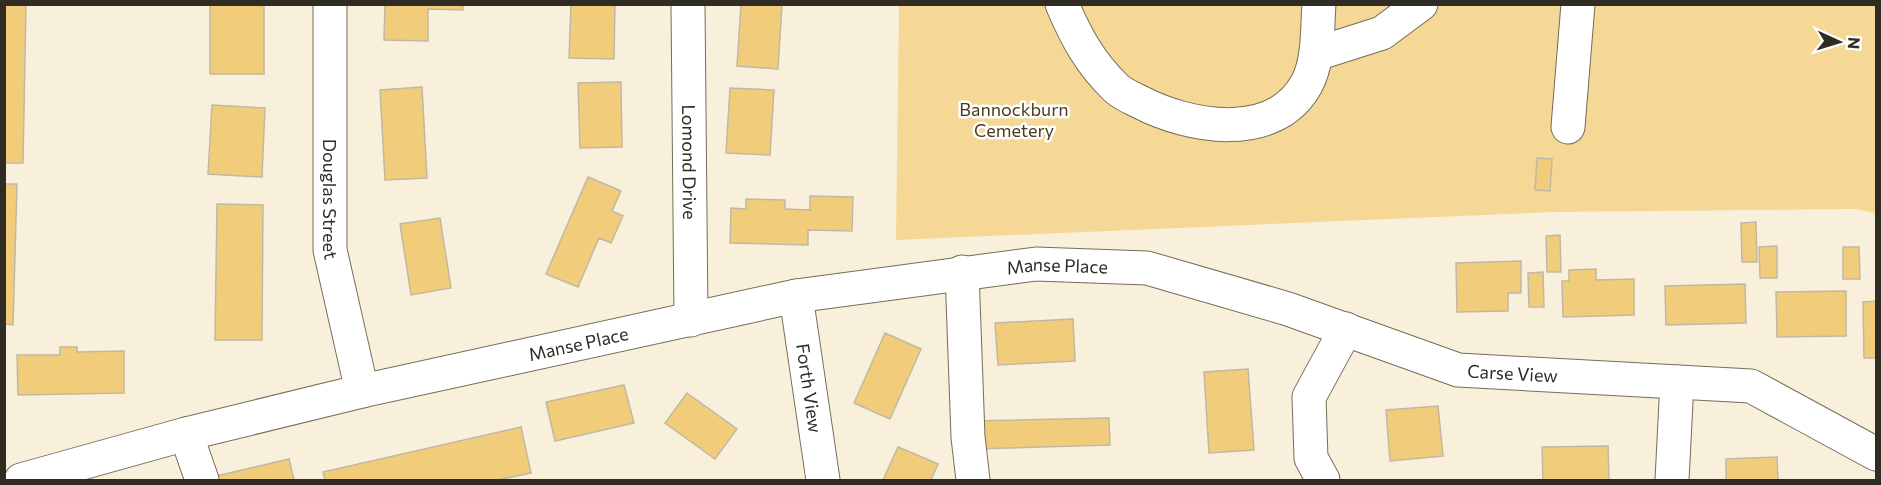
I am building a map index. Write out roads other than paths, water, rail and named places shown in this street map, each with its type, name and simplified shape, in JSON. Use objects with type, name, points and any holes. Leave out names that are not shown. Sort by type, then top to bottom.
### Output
[{"type":"street","name":"Douglas Street","points":[[330,4],[330,250],[362,391]]},
{"type":"street","name":"Lomond Drive","points":[[688,4],[691,320]]},
{"type":"street","points":[[1062,4],[1078,43],[1118,90],[1164,115],[1214,125],[1260,121],[1286,107],[1306,86],[1316,54],[1319,4]]},
{"type":"street","points":[[1316,54],[1382,33],[1421,4]]},
{"type":"street","points":[[1568,127],[1578,4]]},
{"type":"street","name":"Manse Place","points":[[21,480],[186,434],[362,391],[796,296],[962,272],[1036,264],[1147,268]]},
{"type":"street","name":"Carse View","points":[[1147,268],[1288,309],[1458,370],[1751,386],[1876,454]]},
{"type":"street","points":[[962,272],[968,437],[973,480]]},
{"type":"street","name":"Forth View","points":[[796,296],[823,480]]},
{"type":"street","points":[[1323,480],[1311,458],[1309,397],[1346,329]]},
{"type":"street","points":[[1672,480],[1677,382]]},
{"type":"street","points":[[186,434],[202,480]]},
{"type":"park label","name":"Bannockburn Cemetery","points":[[1014,119]]}]
